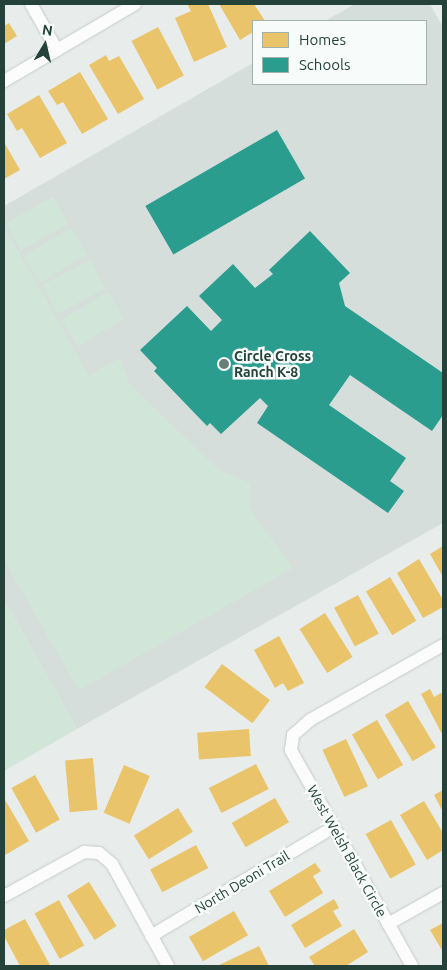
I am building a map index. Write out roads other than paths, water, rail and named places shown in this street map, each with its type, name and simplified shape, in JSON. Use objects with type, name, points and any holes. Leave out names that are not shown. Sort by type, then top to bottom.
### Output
[{"type":"street","points":[[31,4],[57,50]]},
{"type":"street","points":[[4,81],[136,4]]},
{"type":"street","name":"West Welsh Black Circle","points":[[412,966],[290,750],[293,735],[310,720],[443,645]]},
{"type":"street","name":"North Deoni Trail","points":[[151,936],[334,827]]},
{"type":"street","points":[[4,896],[84,852],[99,853],[112,864],[168,966]]},
{"type":"street","points":[[388,924],[443,893]]},
{"type":"place","name":"Circle Cross Ranch K-8","points":[[224,364]]}]
